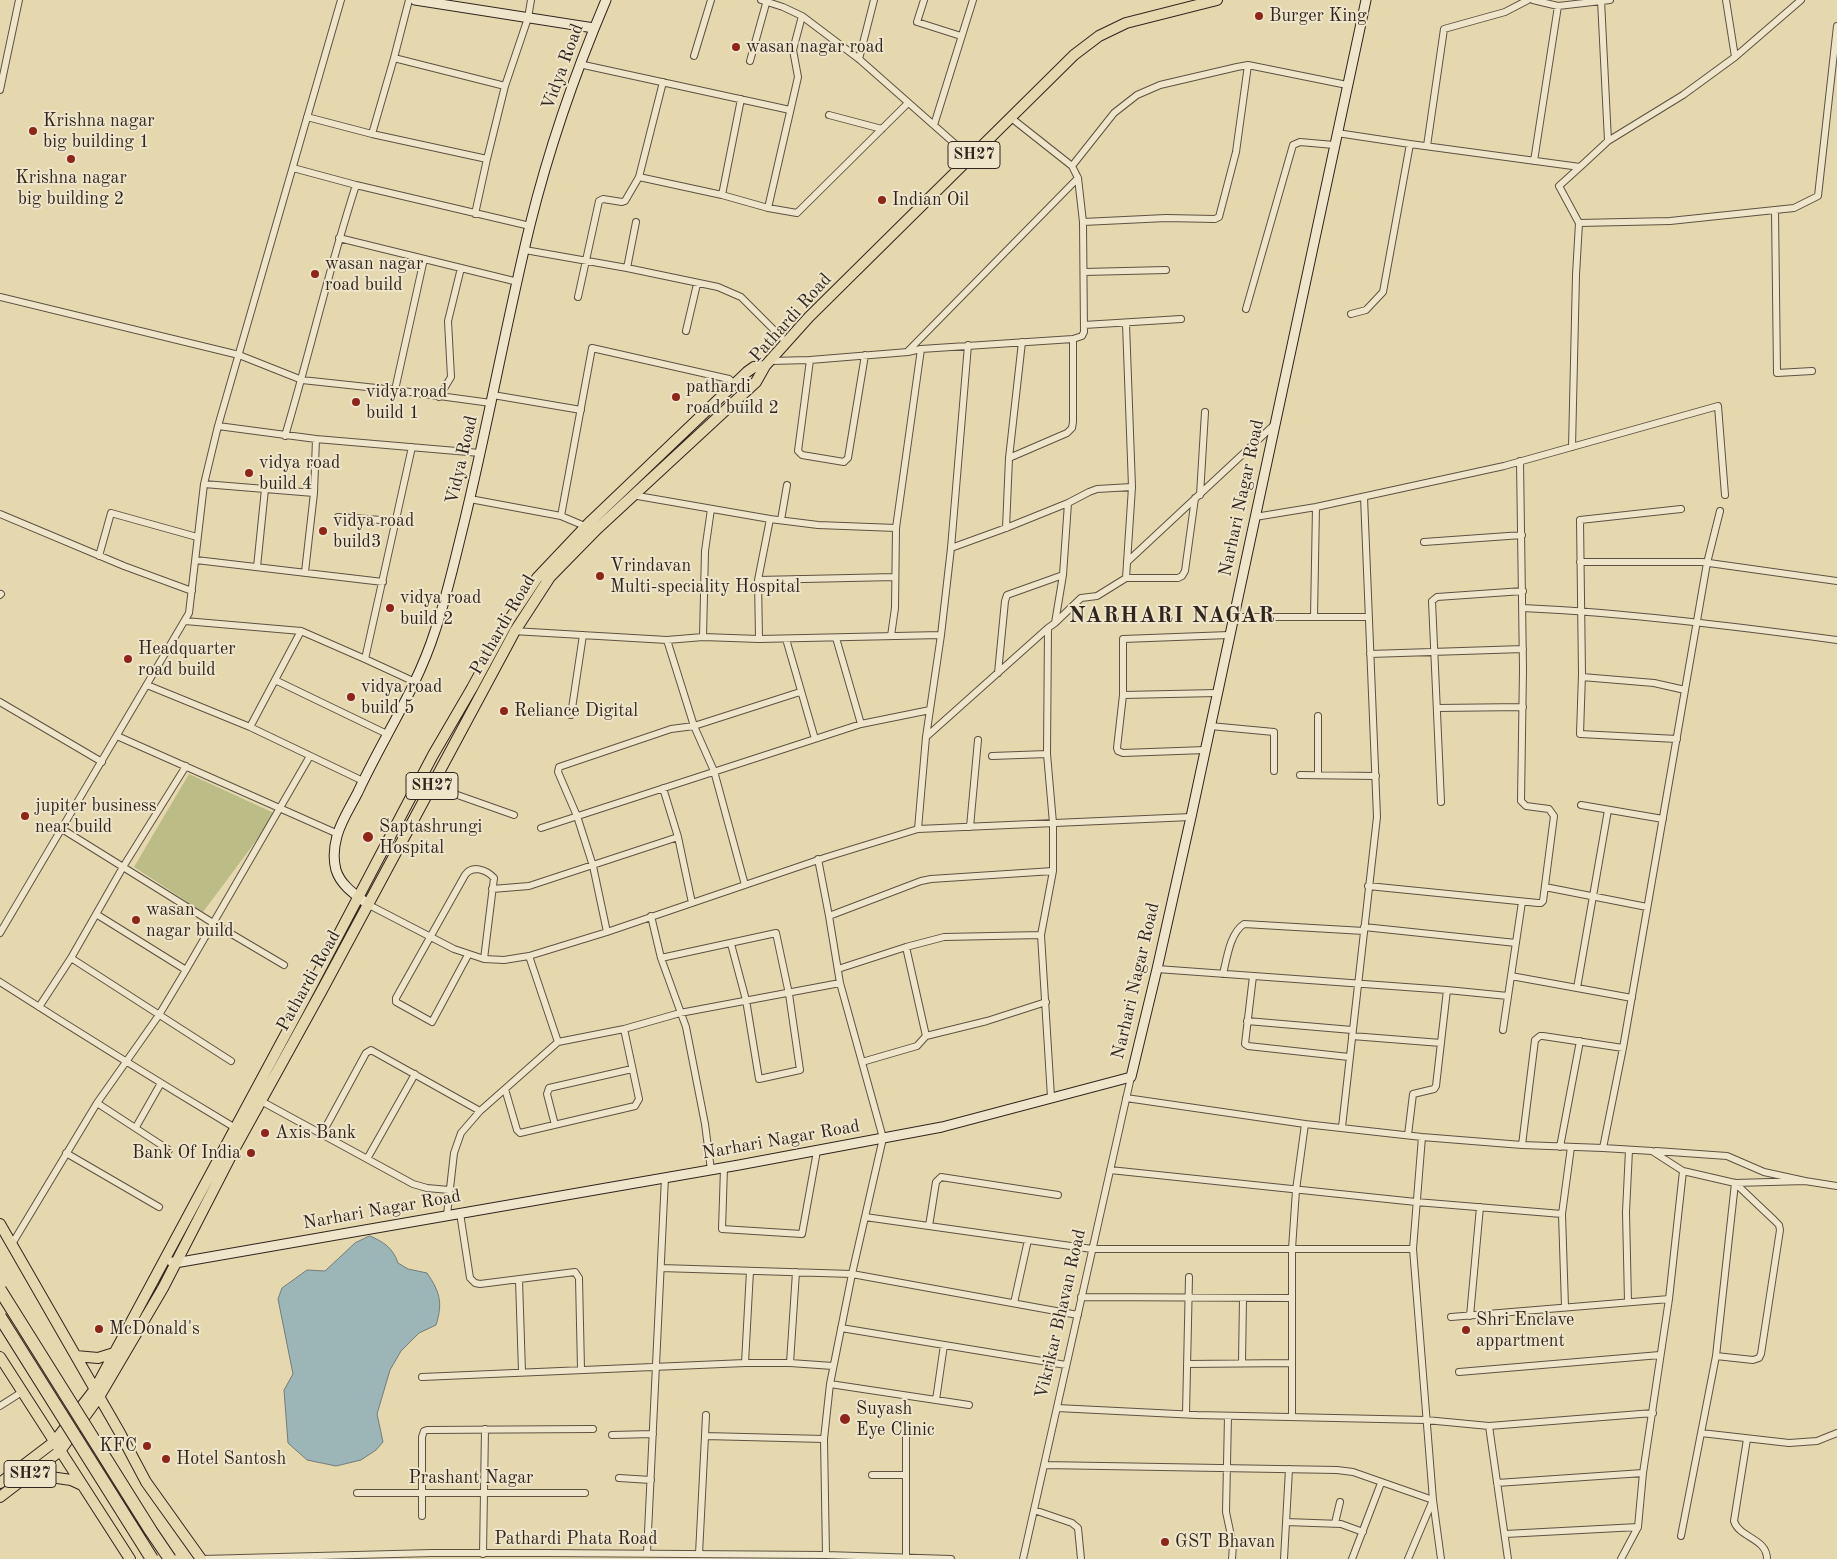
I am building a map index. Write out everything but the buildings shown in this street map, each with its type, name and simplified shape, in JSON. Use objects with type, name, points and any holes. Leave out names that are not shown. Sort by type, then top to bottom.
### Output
[{"type":"highway","points":[[0,1290],[170,1559]]},
{"type":"highway","points":[[0,1317],[138,1540],[152,1559]]},
{"type":"main road","name":"Pathardi Road","points":[[97,1393],[163,1288],[240,1130],[261,1101],[516,631],[550,577],[590,529],[634,496],[756,382],[768,364],[809,317],[1074,55],[1099,36],[1126,23],[1184,5],[1217,0]]},
{"type":"main road","points":[[97,1393],[114,1353],[164,1261],[240,1130],[358,897],[433,755],[504,628],[537,578],[590,529],[622,491],[735,383],[754,367],[768,364]]},
{"type":"main road","points":[[0,1224],[146,1482],[202,1559]]},
{"type":"main road","points":[[76,1356],[98,1358],[114,1353]]},
{"type":"main road","points":[[0,1358],[130,1559]]},
{"type":"main road","name":"SH27","points":[[0,1497],[30,1474],[57,1446],[97,1393]]},
{"type":"main road","points":[[0,1483],[57,1446]]},
{"type":"main road","points":[[30,1474],[70,1480],[82,1485]]},
{"type":"street","points":[[0,90],[19,0]]},
{"type":"street","points":[[0,933],[189,613],[204,484],[218,426],[341,0]]},
{"type":"street","points":[[372,134],[409,0]]},
{"type":"street","points":[[415,0],[594,28]]},
{"type":"street","points":[[476,214],[505,86],[528,18],[531,0]]},
{"type":"street","name":"Vidya Road","points":[[369,905],[344,884],[336,870],[335,850],[338,834],[432,642],[470,499],[530,226],[561,118],[606,0]]},
{"type":"street","points":[[694,56],[711,0]]},
{"type":"street","points":[[859,59],[874,0]]},
{"type":"street","points":[[924,0],[917,22],[961,36]]},
{"type":"street","points":[[934,125],[973,0]]},
{"type":"street","name":"Narhari Nagar Road","points":[[164,1261],[176,1263],[816,1151],[942,1127],[1131,1077],[1158,969],[1366,0]]},
{"type":"street","points":[[1428,146],[1444,29],[1505,12],[1528,0]]},
{"type":"street","points":[[1532,0],[1558,6],[1610,0]]},
{"type":"street","points":[[1726,0],[1735,57]]},
{"type":"street","points":[[1792,0],[1792,8]]},
{"type":"street","points":[[1572,447],[1579,223],[1559,186],[1608,141],[1683,96],[1735,57],[1801,0]]},
{"type":"street","points":[[750,61],[765,1],[783,7],[802,16],[859,59],[971,158]]},
{"type":"street","points":[[1601,1],[1608,141]]},
{"type":"street","points":[[1534,161],[1558,6]]},
{"type":"street","points":[[768,208],[798,77],[794,50],[802,16]]},
{"type":"street","points":[[1579,223],[1670,221],[1794,208],[1818,196],[1837,26]]},
{"type":"street","points":[[394,58],[505,86]]},
{"type":"street","points":[[580,64],[790,110]]},
{"type":"street","points":[[1083,222],[1166,218],[1215,219],[1219,217],[1236,152],[1248,66]]},
{"type":"street","points":[[1072,166],[1114,113],[1137,96],[1160,85],[1226,69],[1248,66],[1347,85]]},
{"type":"street","points":[[578,297],[600,201],[603,199],[625,201],[639,177],[663,82]]},
{"type":"street","points":[[722,195],[741,99]]},
{"type":"street","points":[[639,177],[722,195],[768,208],[797,213],[908,103]]},
{"type":"street","points":[[829,115],[882,130]]},
{"type":"street","points":[[307,117],[372,134],[487,159]]},
{"type":"street","points":[[768,364],[968,345],[1073,339],[1084,335],[1083,222],[1078,178],[1072,166],[1010,117]]},
{"type":"street","points":[[1337,133],[1580,167]]},
{"type":"street","points":[[1246,309],[1293,145],[1300,142],[1334,145]]},
{"type":"street","points":[[1351,314],[1366,310],[1383,292],[1410,144]]},
{"type":"street","points":[[293,168],[356,185],[530,226]]},
{"type":"street","points":[[908,352],[1078,178]]},
{"type":"street","points":[[285,436],[302,380],[338,238],[356,185]]},
{"type":"street","points":[[1775,210],[1778,373],[1812,371]]},
{"type":"street","points":[[627,268],[636,222]]},
{"type":"street","points":[[338,238],[518,282]]},
{"type":"street","points":[[524,250],[627,268],[718,287],[741,297],[786,342]]},
{"type":"street","points":[[395,390],[424,260]]},
{"type":"street","points":[[439,396],[450,382],[451,377],[448,321],[461,268]]},
{"type":"street","points":[[1084,272],[1166,270]]},
{"type":"street","points":[[686,331],[697,284]]},
{"type":"street","points":[[0,297],[239,355],[302,380],[581,410]]},
{"type":"street","points":[[1084,325],[1126,324],[1181,319]]},
{"type":"street","points":[[1126,324],[1132,487],[1126,578]]},
{"type":"street","points":[[1010,458],[1067,433],[1072,428],[1074,422],[1073,339]]},
{"type":"street","points":[[1006,528],[1010,458],[1022,342]]},
{"type":"street","points":[[918,829],[926,737],[951,548],[968,345]]},
{"type":"street","points":[[561,516],[592,348],[729,379],[744,392]]},
{"type":"street","points":[[891,636],[895,608],[896,528],[921,349]]},
{"type":"street","points":[[810,360],[798,452],[802,455],[844,462],[848,458],[864,355]]},
{"type":"street","points":[[1254,517],[1364,497],[1520,461],[1718,406],[1725,495]]},
{"type":"street","points":[[926,737],[1081,598],[1097,596],[1126,578],[1178,578],[1182,576],[1185,571],[1198,497],[1205,412]]},
{"type":"street","points":[[1127,562],[1274,425]]},
{"type":"street","points":[[218,426],[285,436],[480,453]]},
{"type":"street","points":[[306,572],[314,492],[316,439]]},
{"type":"street","points":[[365,659],[412,447]]},
{"type":"street","points":[[1368,886],[1541,903],[1545,887],[1554,816],[1549,809],[1526,806],[1521,801],[1523,591],[1520,461]]},
{"type":"street","points":[[204,484],[265,490],[314,492]]},
{"type":"street","points":[[781,520],[787,485]]},
{"type":"street","points":[[951,548],[1068,503],[1092,491],[1132,487]]},
{"type":"street","points":[[257,566],[265,490]]},
{"type":"street","points":[[622,491],[634,496],[770,519],[818,525],[896,528]]},
{"type":"street","points":[[1342,1127],[1376,828],[1377,803],[1364,497]]},
{"type":"street","points":[[470,499],[561,516],[590,529]]},
{"type":"street","points":[[1055,623],[1063,575],[1068,503]]},
{"type":"street","points":[[1314,617],[1316,507]]},
{"type":"street","points":[[703,637],[705,550],[711,509]]},
{"type":"street","points":[[1676,739],[1580,734],[1582,677],[1580,520],[1681,509]]},
{"type":"street","points":[[1603,1148],[1632,998],[1707,563],[1720,511]]},
{"type":"street","points":[[99,556],[111,513],[197,536]]},
{"type":"street","points":[[0,514],[99,556],[192,591]]},
{"type":"street","points":[[338,517],[396,521]]},
{"type":"street","points":[[760,640],[758,580],[770,519]]},
{"type":"street","points":[[1424,542],[1522,535]]},
{"type":"street","points":[[196,560],[383,582]]},
{"type":"street","points":[[1580,562],[1707,563],[1837,582]]},
{"type":"street","points":[[998,673],[1007,596],[1063,575]]},
{"type":"street","points":[[758,580],[895,577]]},
{"type":"street","points":[[1441,802],[1432,603],[1435,598],[1523,591]]},
{"type":"street","points":[[1523,608],[1581,611],[1697,622],[1837,640]]},
{"type":"street","points":[[1233,617],[1368,617]]},
{"type":"street","points":[[184,621],[301,631],[414,682]]},
{"type":"street","points":[[504,628],[516,631],[583,636],[667,640],[703,637],[760,640],[941,635]]},
{"type":"street","points":[[1048,628],[1047,754],[1053,823],[1053,872],[1042,935],[1051,1097]]},
{"type":"street","points":[[250,726],[301,631]]},
{"type":"street","points":[[1205,750],[1118,751],[1123,695],[1123,639],[1229,635]]},
{"type":"street","points":[[571,715],[583,636]]},
{"type":"street","points":[[836,638],[861,724]]},
{"type":"street","points":[[786,639],[815,739]]},
{"type":"street","points":[[667,640],[694,726],[714,771],[745,884]]},
{"type":"street","points":[[1370,654],[1523,649]]},
{"type":"street","points":[[1582,677],[1654,683],[1685,690]]},
{"type":"street","points":[[275,680],[387,734]]},
{"type":"street","points":[[147,685],[250,726],[363,782]]},
{"type":"street","points":[[607,932],[593,866],[577,816],[558,772],[561,765],[671,729],[694,726],[800,692]]},
{"type":"street","points":[[1123,695],[1217,693]]},
{"type":"street","points":[[0,702],[102,762]]},
{"type":"street","points":[[1437,708],[1523,707]]},
{"type":"street","points":[[540,828],[861,724],[930,710]]},
{"type":"street","points":[[1318,716],[1318,775]]},
{"type":"street","points":[[1210,726],[1274,732],[1274,771]]},
{"type":"street","points":[[117,736],[338,834]]},
{"type":"street","points":[[970,827],[978,740]]},
{"type":"street","points":[[992,756],[1047,754]]},
{"type":"street","points":[[12,1244],[97,1103],[159,1015],[276,814],[282,808],[310,756]]},
{"type":"street","points":[[40,1007],[71,958],[123,867],[186,766]]},
{"type":"street","points":[[1300,775],[1376,776]]},
{"type":"street","points":[[432,786],[514,815]]},
{"type":"street","points":[[663,788],[678,836],[692,903]]},
{"type":"street","points":[[1581,805],[1663,819]]},
{"type":"street","points":[[1577,988],[1608,810]]},
{"type":"street","points":[[369,905],[468,955],[484,959],[504,960],[528,956],[607,932],[745,884],[918,829],[1191,817]]},
{"type":"street","points":[[62,829],[284,965]]},
{"type":"street","points":[[492,889],[529,886],[678,836]]},
{"type":"street","points":[[818,860],[840,983],[883,1138],[852,1274],[830,1384],[824,1439],[826,1555]]},
{"type":"street","points":[[468,955],[434,1020],[430,1021],[397,1003],[395,1000],[468,870],[479,869],[491,874],[494,878],[484,959]]},
{"type":"street","points":[[829,916],[921,881],[931,879],[1053,872]]},
{"type":"street","points":[[1545,887],[1648,907]]},
{"type":"street","points":[[1503,1030],[1522,902]]},
{"type":"street","points":[[96,914],[186,970]]},
{"type":"street","points":[[651,916],[661,958],[686,1027],[705,1124],[711,1170]]},
{"type":"street","points":[[1223,974],[1233,938],[1244,924],[1364,929],[1516,943]]},
{"type":"street","points":[[661,958],[776,933],[800,1070],[759,1079],[746,1000],[731,944]]},
{"type":"street","points":[[838,969],[906,947],[952,936],[1042,935]]},
{"type":"street","points":[[906,947],[926,1036]]},
{"type":"street","points":[[528,956],[558,1042]]},
{"type":"street","points":[[71,958],[231,1061]]},
{"type":"street","points":[[1158,969],[1508,996]]},
{"type":"street","points":[[1253,976],[1244,1041],[1248,1046],[1350,1057]]},
{"type":"street","points":[[1511,976],[1632,998]]},
{"type":"street","points":[[0,982],[240,1130]]},
{"type":"street","points":[[447,1215],[456,1144],[460,1133],[480,1111],[558,1042],[624,1029],[680,1013],[840,983]]},
{"type":"street","points":[[1408,1135],[1414,1094],[1434,1089],[1436,1086],[1447,990]]},
{"type":"street","points":[[862,1062],[917,1046],[926,1036],[987,1021],[1046,1002]]},
{"type":"street","points":[[1247,1021],[1441,1043]]},
{"type":"street","points":[[505,1089],[518,1132],[523,1133],[635,1106],[638,1104],[638,1099],[624,1029]]},
{"type":"street","points":[[1522,1145],[1535,1040],[1543,1036],[1623,1048]]},
{"type":"street","points":[[1560,1147],[1580,1041]]},
{"type":"street","points":[[322,1134],[368,1051],[374,1051],[480,1111]]},
{"type":"street","points":[[555,1126],[547,1094],[549,1088],[632,1068]]},
{"type":"street","points":[[367,1159],[415,1074]]},
{"type":"street","name":"Vikrikar Bhavan Road","points":[[1023,1559],[1131,1077]]},
{"type":"street","points":[[136,1127],[161,1083]]},
{"type":"street","points":[[1126,1098],[1305,1124],[1422,1137],[1522,1145],[1727,1156],[1764,1172],[1837,1186]]},
{"type":"street","points":[[261,1101],[413,1184],[427,1188],[449,1190]]},
{"type":"street","points":[[97,1103],[169,1150]]},
{"type":"street","points":[[1292,1417],[1292,1249],[1296,1190],[1305,1124]]},
{"type":"street","points":[[1422,1137],[1413,1249],[1433,1500],[1441,1559]]},
{"type":"street","points":[[1565,1307],[1562,1214],[1571,1147]]},
{"type":"street","points":[[1628,1302],[1626,1212],[1629,1150]]},
{"type":"street","points":[[724,1168],[722,1229],[802,1234],[816,1151]]},
{"type":"street","points":[[1652,1151],[1684,1171],[1735,1183],[1805,1181]]},
{"type":"street","points":[[66,1153],[159,1207]]},
{"type":"street","points":[[1110,1170],[1416,1202],[1562,1214]]},
{"type":"street","points":[[1621,1559],[1638,1528],[1642,1473],[1653,1413],[1669,1299],[1684,1171]]},
{"type":"street","points":[[647,1553],[665,1177]]},
{"type":"street","points":[[929,1226],[936,1182],[941,1177],[1058,1195]]},
{"type":"street","points":[[1681,1536],[1716,1356],[1735,1183]]},
{"type":"street","points":[[1716,1356],[1753,1360],[1759,1358],[1780,1230],[1779,1225],[1735,1183]]},
{"type":"street","points":[[1470,1316],[1480,1207]]},
{"type":"street","points":[[460,1213],[472,1281],[480,1284],[575,1272],[579,1278],[581,1369]]},
{"type":"street","points":[[865,1217],[1092,1249],[1413,1249]]},
{"type":"street","points":[[1014,1304],[1028,1240]]},
{"type":"street","points":[[661,1268],[852,1274],[1078,1315]]},
{"type":"street","points":[[745,1363],[750,1271]]},
{"type":"street","points":[[790,1363],[796,1272]]},
{"type":"street","points":[[1186,1414],[1189,1277]]},
{"type":"street","points":[[520,1280],[522,1372]]},
{"type":"street","points":[[1081,1298],[1292,1298]]},
{"type":"street","points":[[1242,1363],[1243,1298]]},
{"type":"street","points":[[1451,1317],[1669,1299]]},
{"type":"street","points":[[841,1328],[1066,1365]]},
{"type":"street","points":[[936,1400],[944,1345]]},
{"type":"street","points":[[1459,1372],[1660,1355]]},
{"type":"street","points":[[422,1376],[745,1363],[790,1363],[833,1366]]},
{"type":"street","points":[[1187,1364],[1292,1363]]},
{"type":"street","points":[[830,1384],[969,1406]]},
{"type":"street","points":[[0,1406],[22,1392]]},
{"type":"street","points":[[1056,1408],[1228,1416],[1426,1420],[1490,1426],[1653,1413]]},
{"type":"street","points":[[699,1554],[706,1416]]},
{"type":"street","points":[[1228,1416],[1226,1512],[1233,1545],[1232,1559]]},
{"type":"street","points":[[1490,1426],[1508,1559]]},
{"type":"street","points":[[483,1554],[485,1429]]},
{"type":"street","points":[[422,1516],[422,1437],[424,1431],[593,1429]]},
{"type":"street","points":[[906,1432],[906,1558]]},
{"type":"street","points":[[1701,1433],[1783,1443],[1817,1440],[1837,1432]]},
{"type":"street","points":[[612,1435],[653,1434]]},
{"type":"street","points":[[705,1436],[824,1439]]},
{"type":"street","points":[[1747,1439],[1734,1520],[1738,1529],[1764,1547],[1767,1559]]},
{"type":"street","points":[[1044,1465],[1345,1470],[1433,1500]]},
{"type":"street","points":[[1284,1559],[1289,1469]]},
{"type":"street","points":[[1497,1483],[1642,1473]]},
{"type":"street","points":[[872,1475],[906,1475]]},
{"type":"street","points":[[619,1478],[650,1480]]},
{"type":"street","points":[[1352,1559],[1382,1483]]},
{"type":"street","name":"Prashant Nagar","points":[[357,1493],[585,1493]]},
{"type":"street","points":[[1408,1559],[1433,1500]]},
{"type":"street","points":[[1335,1524],[1340,1502]]},
{"type":"street","points":[[1034,1510],[1072,1523],[1078,1528],[1081,1559]]},
{"type":"street","points":[[1286,1522],[1335,1524],[1363,1532]]},
{"type":"street","points":[[1504,1534],[1638,1528]]},
{"type":"street","name":"Pathardi Phata Road","points":[[202,1559],[647,1553],[745,1557],[826,1555],[950,1559]]},
{"type":"green space","points":[[189,774],[276,814],[203,912],[134,867]]},
{"type":"water","points":[[370,1236],[387,1246],[398,1263],[408,1269],[427,1273],[435,1286],[439,1298],[440,1304],[436,1325],[419,1333],[401,1351],[390,1370],[377,1414],[383,1442],[376,1450],[361,1460],[336,1466],[307,1460],[288,1443],[284,1390],[293,1374],[278,1299],[282,1288],[307,1270],[325,1271],[355,1243]]},
{"type":"place","name":"Burger King","points":[[1259,16]]},
{"type":"place","name":"wasan nagar road","points":[[736,47]]},
{"type":"place","name":"Krishna nagar big building 1","points":[[33,131]]},
{"type":"place","name":"Krishna nagar big building 2","points":[[71,159]]},
{"type":"place","name":"Indian Oil","points":[[882,200]]},
{"type":"place","name":"wasan nagar road build","points":[[315,274]]},
{"type":"place","name":"pathardi road build 2","points":[[676,397]]},
{"type":"place","name":"vidya road build 1","points":[[356,402]]},
{"type":"place","name":"vidya road build 4","points":[[249,473]]},
{"type":"place","name":"vidya road build3","points":[[323,531]]},
{"type":"place","name":"Vrindavan Multi-speciality Hospital","points":[[600,576]]},
{"type":"place","name":"vidya road build 2","points":[[390,608]]},
{"type":"place","name":"Headquarter road build","points":[[128,659]]},
{"type":"place","name":"vidya road build 5","points":[[351,697]]},
{"type":"place","name":"Reliance Digital","points":[[504,711]]},
{"type":"place","name":"jupiter business near build","points":[[25,816]]},
{"type":"place","name":"Saptashrungi Hospital","points":[[368,837]]},
{"type":"place","name":"wasan nagar build","points":[[136,920]]},
{"type":"place","name":"Axis Bank","points":[[265,1133]]},
{"type":"place","name":"Bank Of India","points":[[251,1153]]},
{"type":"place","name":"McDonald's","points":[[99,1329]]},
{"type":"place","name":"Shri Enclave appartment","points":[[1466,1330]]},
{"type":"place","name":"Suyash Eye Clinic","points":[[845,1419]]},
{"type":"place","name":"KFC","points":[[147,1446]]},
{"type":"place","name":"Hotel Santosh","points":[[166,1459]]},
{"type":"place","name":"GST Bhavan","points":[[1165,1542]]},
{"type":"district","name":"NARHARI NAGAR","points":[[1172,616]]}]
